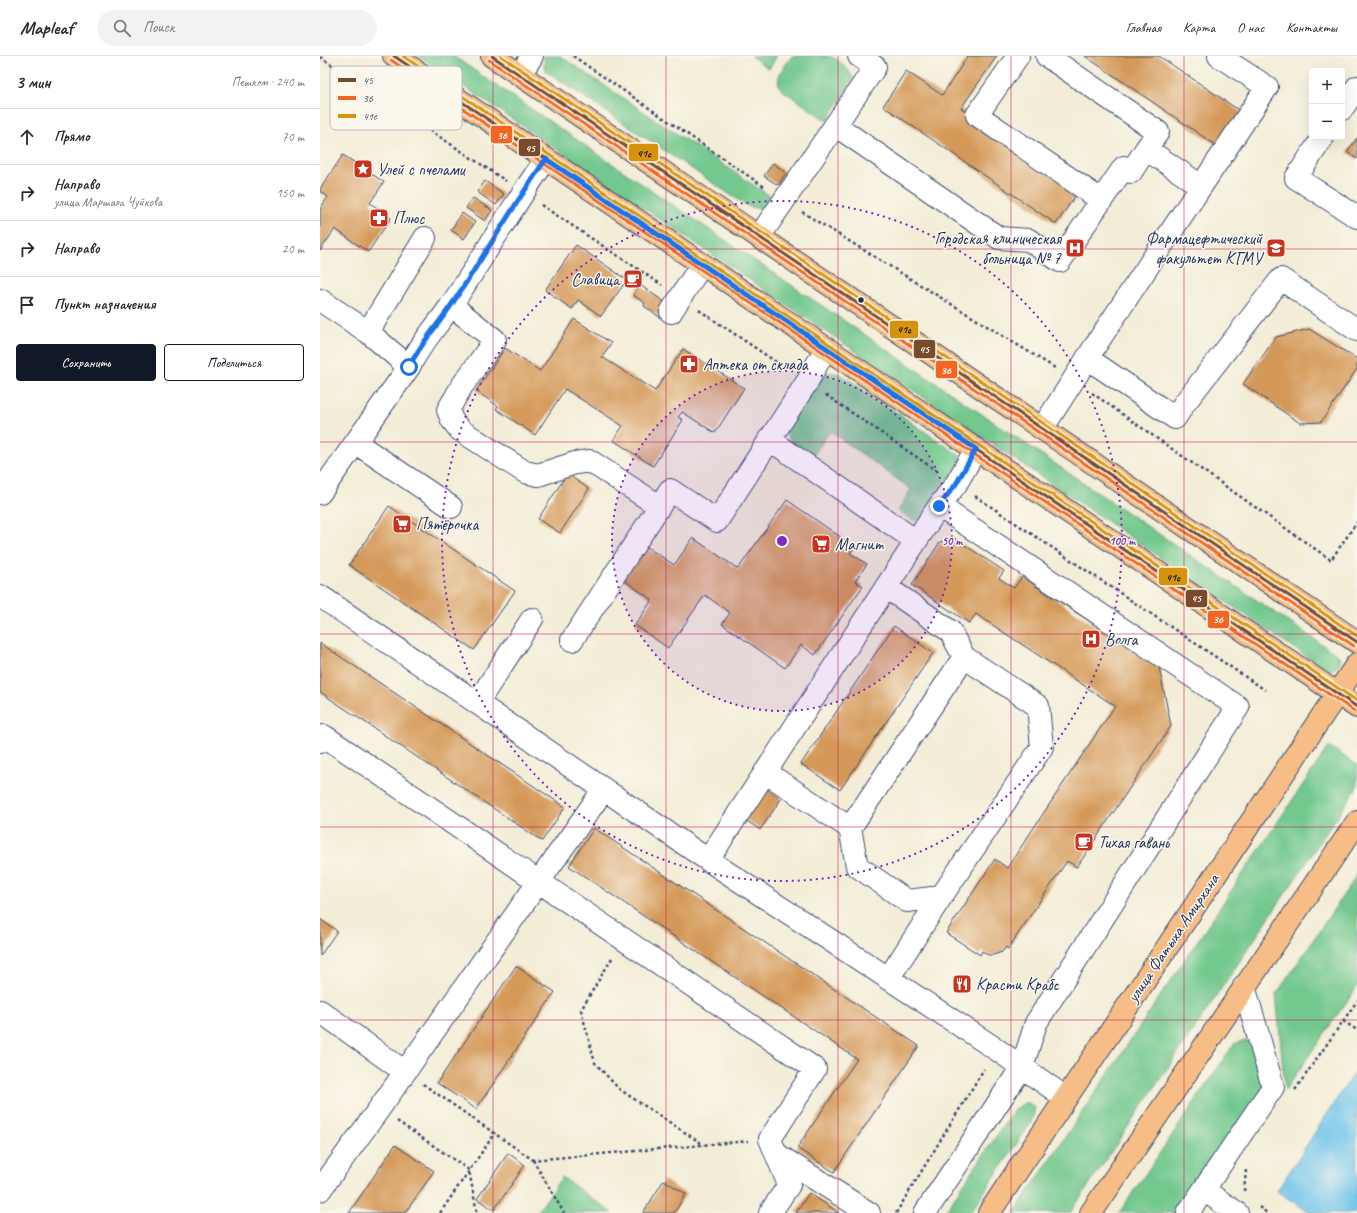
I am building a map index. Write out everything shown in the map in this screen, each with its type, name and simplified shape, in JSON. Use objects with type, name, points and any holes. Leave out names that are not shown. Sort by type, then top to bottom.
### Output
[{"type":"main road","points":[[394,56],[409,66]]},
{"type":"main road","points":[[492,56],[1357,642]]},
{"type":"main road","points":[[462,102],[1357,707]]},
{"type":"main road","name":"улица Фатыха Амирхана","points":[[989,1213],[1357,664]]},
{"type":"main road","points":[[1092,1213],[1244,986],[1357,822]]},
{"type":"lane","points":[[520,75],[532,56]]},
{"type":"lane","points":[[759,237],[875,67],[860,56]]},
{"type":"lane","points":[[1018,56],[977,115],[1101,200]]},
{"type":"lane","points":[[835,125],[999,238],[1029,240],[1060,261],[1124,167],[1131,172],[1158,132],[1047,56]]},
{"type":"lane","points":[[1042,429],[1266,87],[1219,56]]},
{"type":"lane","points":[[1345,105],[1357,87]]},
{"type":"lane","points":[[1321,140],[1296,178],[1357,217]]},
{"type":"lane","points":[[1146,149],[1201,186]]},
{"type":"lane","points":[[320,493],[409,367],[414,356],[451,304],[546,159]]},
{"type":"lane","points":[[368,332],[425,238]]},
{"type":"lane","points":[[671,312],[702,264]]},
{"type":"lane","points":[[1088,358],[1175,418],[1184,404],[1281,279],[1357,330]]},
{"type":"lane","points":[[320,300],[368,332],[409,367]]},
{"type":"lane","points":[[451,304],[495,340],[462,386],[448,410],[452,420],[460,430],[525,472],[538,475],[575,462],[590,461],[659,506]]},
{"type":"lane","points":[[572,640],[670,490],[717,521],[807,382],[826,348]]},
{"type":"lane","points":[[769,439],[916,541]]},
{"type":"lane","points":[[356,443],[451,507]]},
{"type":"lane","points":[[708,860],[939,506],[956,484],[976,449]]},
{"type":"lane","points":[[925,1213],[1022,1067],[1036,1023],[1238,707],[939,506]]},
{"type":"lane","points":[[886,588],[950,631],[964,657],[1038,706],[1042,747],[888,979]]},
{"type":"lane","points":[[320,596],[708,860],[996,1049],[1066,1098]]},
{"type":"lane","points":[[477,703],[532,619]]},
{"type":"lane","points":[[941,897],[907,901],[857,866],[850,828],[964,657]]},
{"type":"lane","points":[[320,742],[324,736],[815,1068],[773,1146]]},
{"type":"lane","points":[[765,772],[850,828]]},
{"type":"lane","points":[[321,1188],[405,1072],[604,789]]},
{"type":"lane","points":[[1188,1213],[1273,1087],[1244,986]]},
{"type":"lane","points":[[320,1011],[405,1072]]},
{"type":"lane","points":[[770,1213],[789,1185],[773,1146]]},
{"type":"lane","points":[[773,1146],[869,1213]]},
{"type":"lane","points":[[1204,1190],[1245,1204]]},
{"type":"path","points":[[573,56],[784,200],[1074,380],[1331,560],[1357,522]]},
{"type":"path","points":[[623,939],[581,1010],[595,1063],[619,1089],[704,1145]]},
{"type":"path","points":[[1295,1091],[1357,1001]]},
{"type":"path","points":[[1343,1021],[1357,1030]]},
{"type":"path","points":[[405,1072],[533,1160],[564,1213]]},
{"type":"path","points":[[379,1108],[469,1170],[477,1213]]},
{"type":"path","points":[[440,1213],[495,1133]]},
{"type":"path","points":[[533,1160],[704,1145],[773,1146]]},
{"type":"path","points":[[1246,1168],[1245,1204],[1267,1213]]},
{"type":"green space","points":[[419,56],[453,56],[1339,656],[1340,662],[1336,668],[1328,671],[462,85],[462,66],[434,66]]},
{"type":"green space","points":[[544,56],[560,56],[773,198],[763,206],[756,208],[744,204],[546,71],[544,66]]},
{"type":"green space","points":[[751,56],[777,56],[769,69]]},
{"type":"green space","points":[[792,56],[832,57],[850,72],[853,79],[827,121],[782,90],[779,86],[778,81],[781,72]]},
{"type":"green space","points":[[824,373],[836,373],[845,377],[959,455],[960,464],[923,520],[913,520],[898,511],[911,489],[830,431],[813,456],[792,443],[784,431]]},
{"type":"green space","points":[[1329,746],[1357,765],[1357,787],[1070,1213],[1014,1213]]},
{"type":"green space","points":[[1357,875],[1357,987],[1285,1090],[1276,995]]},
{"type":"green space","points":[[1243,1041],[1254,1042],[1263,1087],[1177,1213],[1119,1213],[1234,1044]]},
{"type":"green space","points":[[1024,1103],[1031,1104],[1035,1108],[1032,1121],[970,1213],[944,1213],[1014,1110]]},
{"type":"green space","points":[[562,1177],[612,1213],[537,1213]]},
{"type":"water","points":[[1357,1068],[1357,1213],[1310,1213],[1277,1191]]},
{"type":"building","points":[[968,56],[997,56],[961,108],[1080,189],[1056,224],[883,106],[906,71],[942,95]]},
{"type":"building","points":[[1085,56],[1159,56],[1243,113],[1220,148]]},
{"type":"building","points":[[1357,138],[1357,159],[1347,152]]},
{"type":"building","points":[[343,155],[384,182],[370,203],[391,218],[368,252],[335,229],[320,251],[320,209],[328,197],[320,191],[320,189]]},
{"type":"building","points":[[773,163],[786,173],[778,185],[764,176]]},
{"type":"building","points":[[485,181],[504,194],[496,205],[477,192]]},
{"type":"building","points":[[473,198],[492,210],[485,221],[466,208]]},
{"type":"building","points":[[462,213],[475,222],[464,239],[451,230]]},
{"type":"building","points":[[576,245],[627,280],[601,316],[578,300],[572,309],[545,290]]},
{"type":"building","points":[[640,285],[670,306],[661,318],[644,306],[645,303],[633,295]]},
{"type":"building","points":[[574,319],[611,343],[602,357],[655,391],[683,349],[744,388],[715,433],[682,412],[678,417],[683,420],[653,466],[613,440],[623,426],[565,389],[535,435],[496,409],[498,406],[476,391],[505,348],[540,371]]},
{"type":"building","points":[[1309,329],[1357,359],[1357,369],[1321,422],[1300,423],[1243,384],[1276,337]]},
{"type":"building","points":[[567,474],[589,489],[560,533],[538,519]]},
{"type":"building","points":[[787,500],[855,547],[850,553],[867,564],[855,581],[863,586],[815,655],[801,645],[785,668],[722,624],[730,613],[705,595],[668,648],[635,625],[652,600],[621,578],[644,545],[674,565],[693,538],[738,569]]},
{"type":"building","points":[[389,506],[515,591],[474,650],[349,565]]},
{"type":"building","points":[[954,538],[1004,571],[999,578],[1014,588],[1022,577],[1159,667],[1171,726],[1077,867],[1067,861],[1008,949],[1006,947],[1002,952],[993,955],[988,955],[982,951],[980,955],[946,933],[995,859],[1007,868],[1115,706],[976,614],[969,623],[912,585],[940,542]]},
{"type":"building","points":[[894,626],[933,653],[840,790],[801,764]]},
{"type":"building","points":[[320,643],[565,807],[542,841],[320,692]]},
{"type":"building","points":[[764,787],[781,799],[760,830],[743,818]]},
{"type":"building","points":[[594,828],[919,1046],[834,1172],[797,1148],[857,1059],[569,866]]},
{"type":"building","points":[[320,919],[337,931],[320,956]]},
{"type":"building","points":[[516,966],[555,992],[476,1109],[437,1083]]},
{"type":"building","points":[[395,1145],[434,1171],[405,1213],[349,1213]]},
{"type":"building","points":[[508,1153],[525,1165],[494,1210],[477,1199]]},
{"type":"building","points":[[664,1180],[686,1194],[674,1213],[643,1213]]},
{"type":"building","points":[[809,1193],[839,1213],[796,1213]]},
{"type":"transit line","name":"45","points":[[394,56],[409,66]]},
{"type":"transit line","name":"41с","points":[[403,56],[418,66]]},
{"type":"transit line","name":"45","points":[[492,56],[1357,642]]},
{"type":"transit line","name":"41с","points":[[501,56],[1357,636]]},
{"type":"transit line","name":"36","points":[[391,60],[400,66]]},
{"type":"transit line","name":"36","points":[[489,60],[1354,646]]},
{"type":"transit line","name":"41с","points":[[462,96],[1357,701]]},
{"type":"transit line","name":"45","points":[[462,102],[1357,707]]},
{"type":"transit line","name":"36","points":[[462,108],[1354,711]]},
{"type":"place","name":"Улей с пчелами","points":[[363,169]]},
{"type":"place","name":"Плюс","points":[[379,218]]},
{"type":"place","name":"Городская клиническая больница № 7","points":[[1075,248]]},
{"type":"place","name":"Фармацефтический факультет КГМУ","points":[[1276,248]]},
{"type":"place","name":"Славица","points":[[633,279]]},
{"type":"place","name":"Аптека от склада","points":[[689,364]]},
{"type":"place","name":"Пятёрочка","points":[[402,524]]},
{"type":"place","name":"Магнит","points":[[821,544]]},
{"type":"place","name":"Волга","points":[[1091,639]]},
{"type":"place","name":"Тихая гавань","points":[[1084,842]]},
{"type":"place","name":"Красти Крабс","points":[[962,984]]},
{"type":"route","points":[[409,367],[414,356],[451,304],[546,159],[976,449],[956,484],[939,506]]}]
